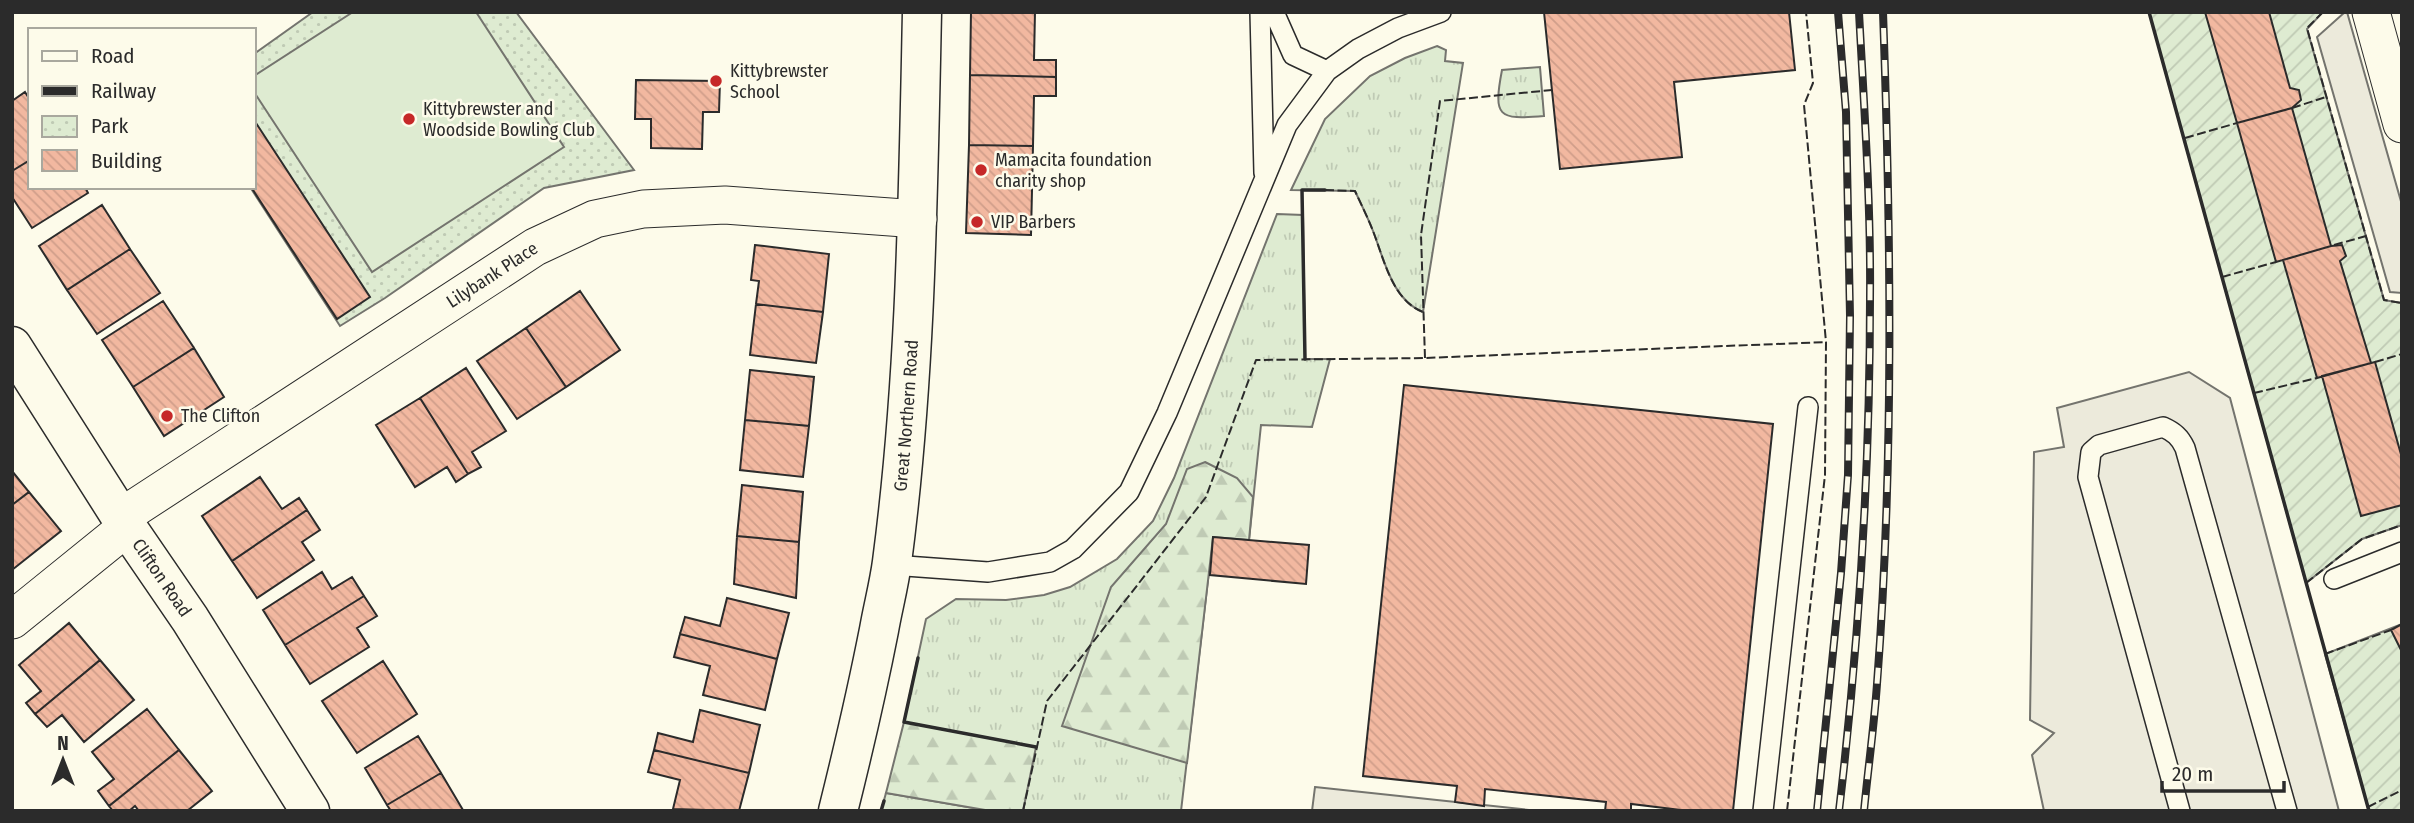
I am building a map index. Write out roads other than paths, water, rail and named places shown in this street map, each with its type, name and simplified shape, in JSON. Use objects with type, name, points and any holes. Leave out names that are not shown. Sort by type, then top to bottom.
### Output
[{"type":"main road","name":"Great Northern Road","points":[[838,811],[862,718],[892,565],[911,359],[918,219],[922,12]]},
{"type":"main road","name":"Clifton Road","points":[[12,346],[124,522],[190,619],[310,811]]},
{"type":"street","points":[[2371,12],[2402,124]]},
{"type":"street","name":"Lilybank Place","points":[[12,620],[124,522],[535,247],[595,219],[643,209],[725,205],[918,219]]},
{"type":"lane","points":[[1260,12],[1264,181]]},
{"type":"lane","points":[[1274,12],[1293,55],[1327,71]]},
{"type":"lane","points":[[892,565],[988,572],[1050,562],[1073,549],[1111,511],[1129,492],[1167,413],[1287,125],[1327,71],[1378,38],[1441,12]]},
{"type":"lane","points":[[1763,811],[1808,407]]},
{"type":"lane","points":[[2180,811],[2088,477],[2091,452],[2099,445],[2163,427],[2173,431],[2185,448],[2287,811]]},
{"type":"lane","points":[[2334,579],[2402,552]]},
{"type":"railway","points":[[1817,811],[1848,475],[1850,316],[1846,112],[1838,12]]},
{"type":"railway","points":[[1839,811],[1858,619],[1868,426],[1869,227],[1859,12]]},
{"type":"railway","points":[[1864,811],[1876,700],[1888,432],[1889,264],[1883,12]]},
{"type":"place","name":"Kittybrewster School","points":[[716,81]]},
{"type":"place","name":"Kittybrewster and Woodside Bowling Club","points":[[409,119]]},
{"type":"place","name":"Mamacita foundation charity shop","points":[[981,170]]},
{"type":"place","name":"VIP Barbers","points":[[977,222]]},
{"type":"place","name":"The Clifton","points":[[167,416]]}]
